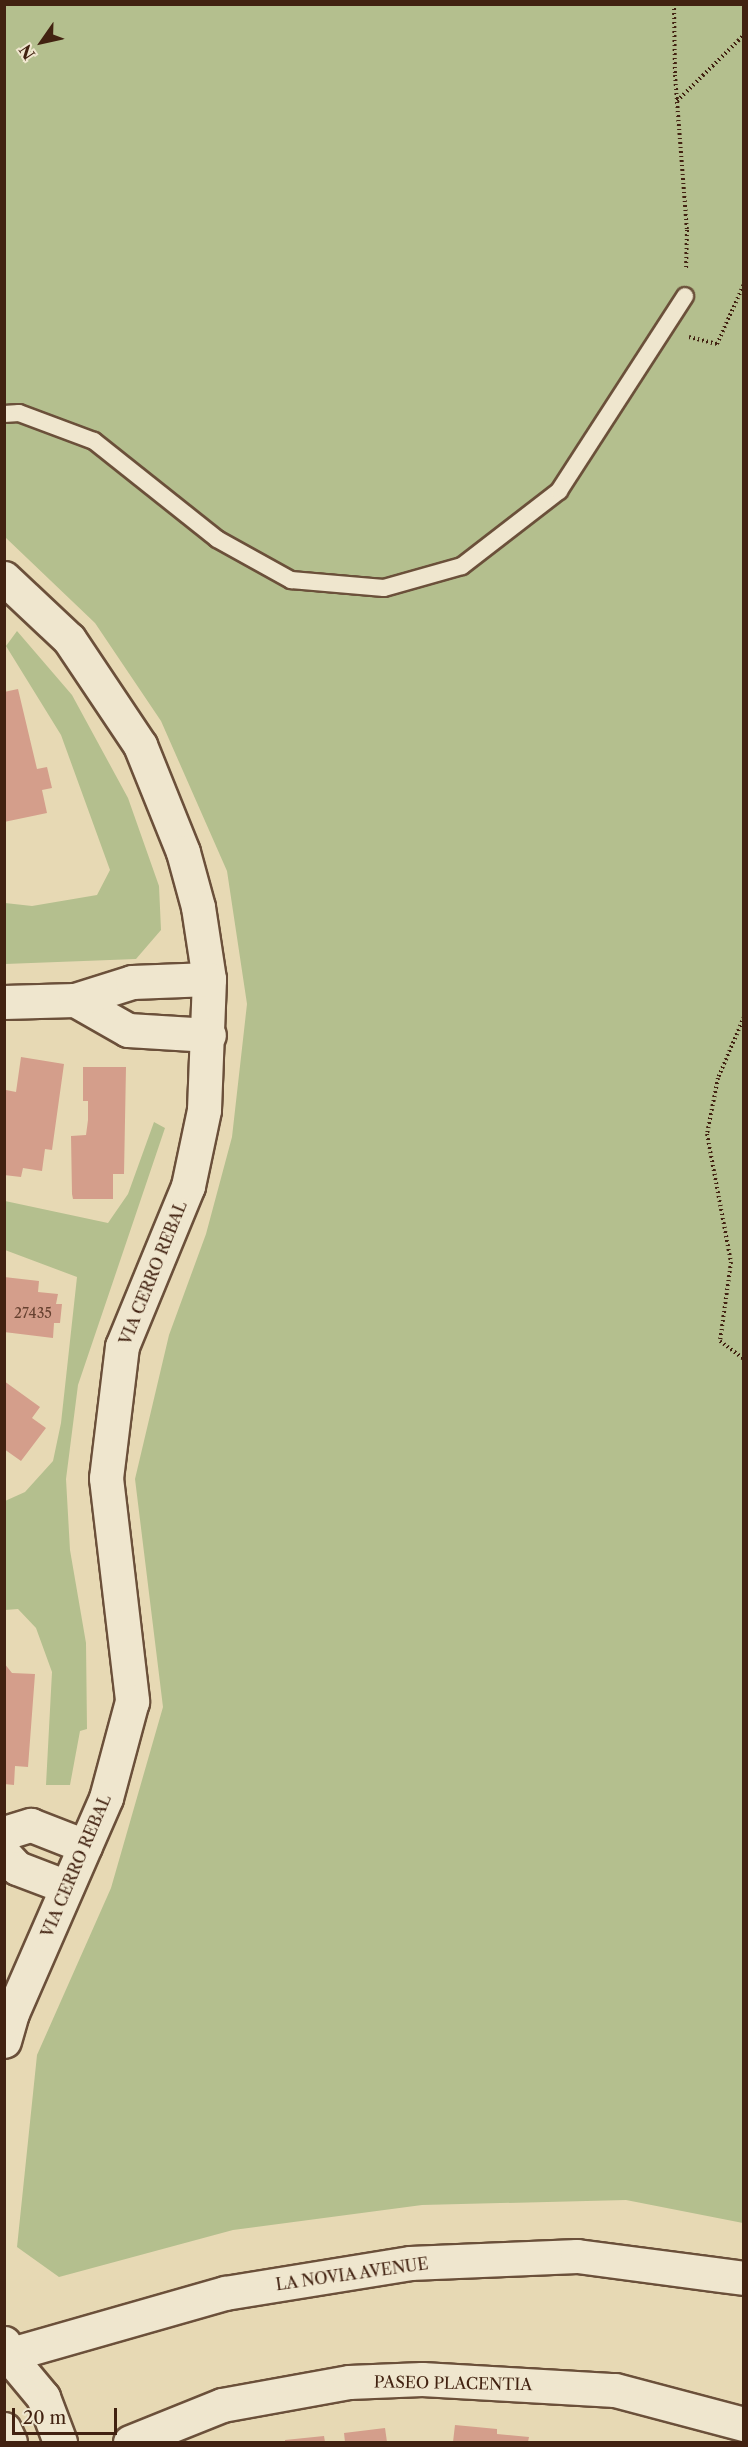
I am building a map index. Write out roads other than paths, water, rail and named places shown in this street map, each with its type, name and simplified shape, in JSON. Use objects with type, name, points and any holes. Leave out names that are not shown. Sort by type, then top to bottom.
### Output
[{"type":"street","name":"VIA CERRO REBAL","points":[[4,578],[69,639],[140,745],[183,852],[198,908],[209,979],[209,1035],[204,1110],[189,1186],[122,1346],[106,1478],[132,1701],[106,1798],[12,2013],[4,2041]]},
{"type":"street","points":[[4,1002],[75,1000],[132,982],[209,979]]},
{"type":"street","points":[[75,1000],[128,1030],[209,1035]]},
{"type":"street","points":[[4,1833],[31,1825],[85,1846]]},
{"type":"street","points":[[4,1854],[17,1868],[68,1887]]},
{"type":"street","name":"LA NOVIA AVENUE","points":[[5,2357],[225,2293],[410,2263],[577,2256],[744,2278]]},
{"type":"street","points":[[5,2357],[43,2397],[60,2442]]},
{"type":"street","name":"PASEO PLACENTIA","points":[[130,2442],[222,2405],[349,2382],[422,2379],[615,2390],[744,2424]]},
{"type":"street","points":[[4,2429],[10,2442]]},
{"type":"lane","points":[[4,414],[19,413],[94,441],[217,539],[291,580],[384,588],[462,566],[559,491],[685,296]]}]
